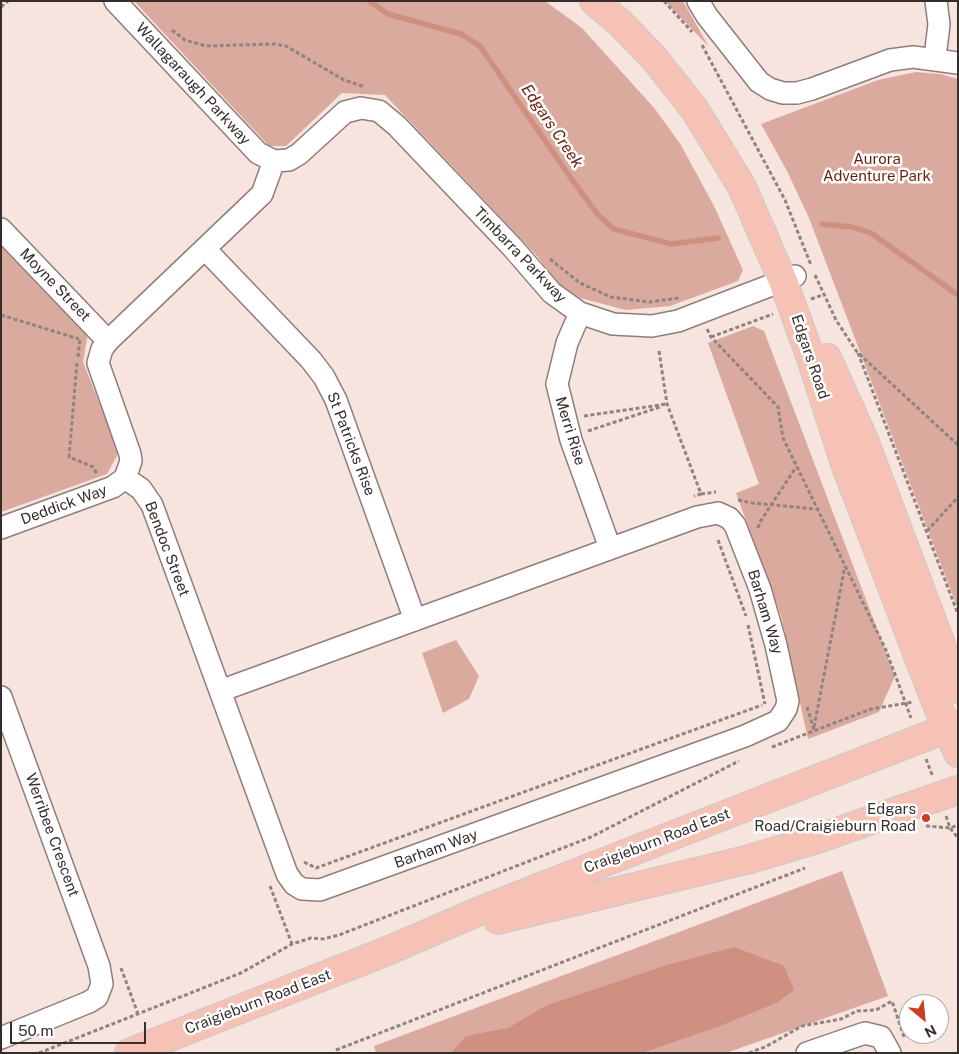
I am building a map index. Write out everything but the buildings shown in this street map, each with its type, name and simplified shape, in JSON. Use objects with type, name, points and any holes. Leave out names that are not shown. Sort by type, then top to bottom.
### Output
[{"type":"main road","name":"Edgars Road","points":[[594,1],[620,23],[654,58],[695,110],[742,187],[789,278],[807,301],[844,461],[945,692],[958,753]]},
{"type":"main road","name":"Edgars Road","points":[[625,1],[657,34],[686,72],[736,148],[759,191],[789,278]]},
{"type":"main road","name":"Craigieburn Road East","points":[[128,1053],[387,951],[482,910],[952,726]]},
{"type":"main road","name":"Craigieburn Road East","points":[[387,951],[524,912],[746,860],[832,834],[958,790]]},
{"type":"street","name":"Wallagaraugh Parkway","points":[[115,1],[258,153],[274,161]]},
{"type":"street","points":[[698,1],[707,16],[759,82],[770,89],[783,93],[797,93],[812,89],[890,60],[913,57],[935,58],[958,63]]},
{"type":"street","points":[[935,58],[939,24],[936,1]]},
{"type":"street","name":"Timbarra Parkway","points":[[274,161],[293,158],[339,117],[352,109],[361,108],[378,111],[387,116],[506,241],[552,294],[580,313],[613,324],[652,326],[678,322],[789,278]]},
{"type":"street","points":[[124,478],[132,462],[98,363],[102,349],[94,336],[205,250],[262,194],[274,161]]},
{"type":"street","name":"Moyne Street","points":[[1,229],[94,336]]},
{"type":"street","name":"St Patricks Rise","points":[[205,250],[324,377],[336,400],[415,620]]},
{"type":"street","name":"Merri Rise","points":[[580,313],[566,343],[557,384],[571,440],[610,548]]},
{"type":"street","name":"Deddick Way","points":[[1,528],[103,491],[124,478]]},
{"type":"street","name":"Bendoc Street","points":[[124,478],[141,489],[152,504],[220,691],[295,868]]},
{"type":"street","points":[[220,691],[610,548],[704,504]]},
{"type":"street","name":"Barham Way","points":[[295,868],[294,884],[302,889],[320,890],[772,725],[783,716],[788,701],[770,618],[735,525],[723,514],[704,504]]},
{"type":"street","name":"Werribee Crescent","points":[[1,697],[5,721],[102,974]]},
{"type":"street","points":[[1,1038],[89,1002],[101,990],[102,974]]},
{"type":"street","points":[[807,1053],[865,1033],[881,1037],[890,1053]]},
{"type":"path","points":[[1,8],[8,1]]},
{"type":"path","points":[[664,1],[697,37],[717,69],[738,114],[785,200],[807,301],[836,320],[857,352],[958,614]]},
{"type":"path","points":[[711,337],[807,301]]},
{"type":"path","points":[[1,316],[94,336],[69,458],[94,466],[103,491]]},
{"type":"path","points":[[660,351],[668,404],[746,618],[765,704],[772,725]]},
{"type":"path","points":[[857,352],[958,445]]},
{"type":"path","points":[[583,416],[668,404]]},
{"type":"path","points":[[588,431],[668,404]]},
{"type":"path","points":[[758,537],[760,522],[796,467]]},
{"type":"path","points":[[704,504],[711,492],[722,493]]},
{"type":"path","points":[[730,496],[752,503],[817,509]]},
{"type":"path","points":[[692,497],[704,504]]},
{"type":"path","points":[[927,531],[958,497]]},
{"type":"path","points":[[814,730],[815,714],[846,566]]},
{"type":"path","points":[[770,748],[872,709],[907,704],[945,692]]},
{"type":"path","points":[[806,703],[814,730]]},
{"type":"path","points":[[295,868],[316,868],[765,704]]},
{"type":"path","points":[[39,1053],[241,973],[292,944],[311,938],[323,939],[340,935],[591,837],[744,758]]},
{"type":"path","points":[[922,826],[950,828],[958,825]]},
{"type":"path","points":[[950,828],[958,838]]},
{"type":"path","points":[[336,1050],[809,867]]},
{"type":"path","points":[[102,974],[120,967],[138,1014]]},
{"type":"green space","points":[[134,1],[545,1],[582,28],[655,109],[681,145],[715,208],[743,270],[738,281],[670,306],[626,310],[580,298],[565,291],[555,281],[538,257],[385,95],[342,93],[286,146],[269,146]]},
{"type":"green space","points":[[665,1],[683,1],[709,47]]},
{"type":"green space","name":"Aurora Adventure Park","points":[[916,72],[940,74],[958,79],[958,609],[809,218],[787,171],[761,124],[878,80]]},
{"type":"green space","points":[[1,242],[88,333],[83,362],[119,452],[107,474],[1,512]]},
{"type":"green space","points":[[753,326],[764,331],[895,676],[879,712],[808,739],[781,616],[736,493],[759,484],[708,343]]},
{"type":"green space","points":[[456,640],[479,676],[469,699],[443,713],[422,653]]},
{"type":"green space","points":[[842,871],[888,996],[726,1053],[376,1053],[374,1046]]},
{"type":"shaded area","points":[[734,947],[784,966],[794,990],[776,1003],[720,1026],[642,1053],[451,1053],[466,1036],[508,1028],[545,1006],[667,965]]},
{"type":"waterway","name":"Edgars Creek","points":[[369,1],[388,14],[461,34],[480,46],[598,215],[614,229],[671,244],[718,238]]},
{"type":"waterway","name":"Edgars Creek","points":[[822,224],[852,227],[871,233],[958,295]]},
{"type":"place","name":"Edgars Road/Craigieburn Road","points":[[926,818]]}]
